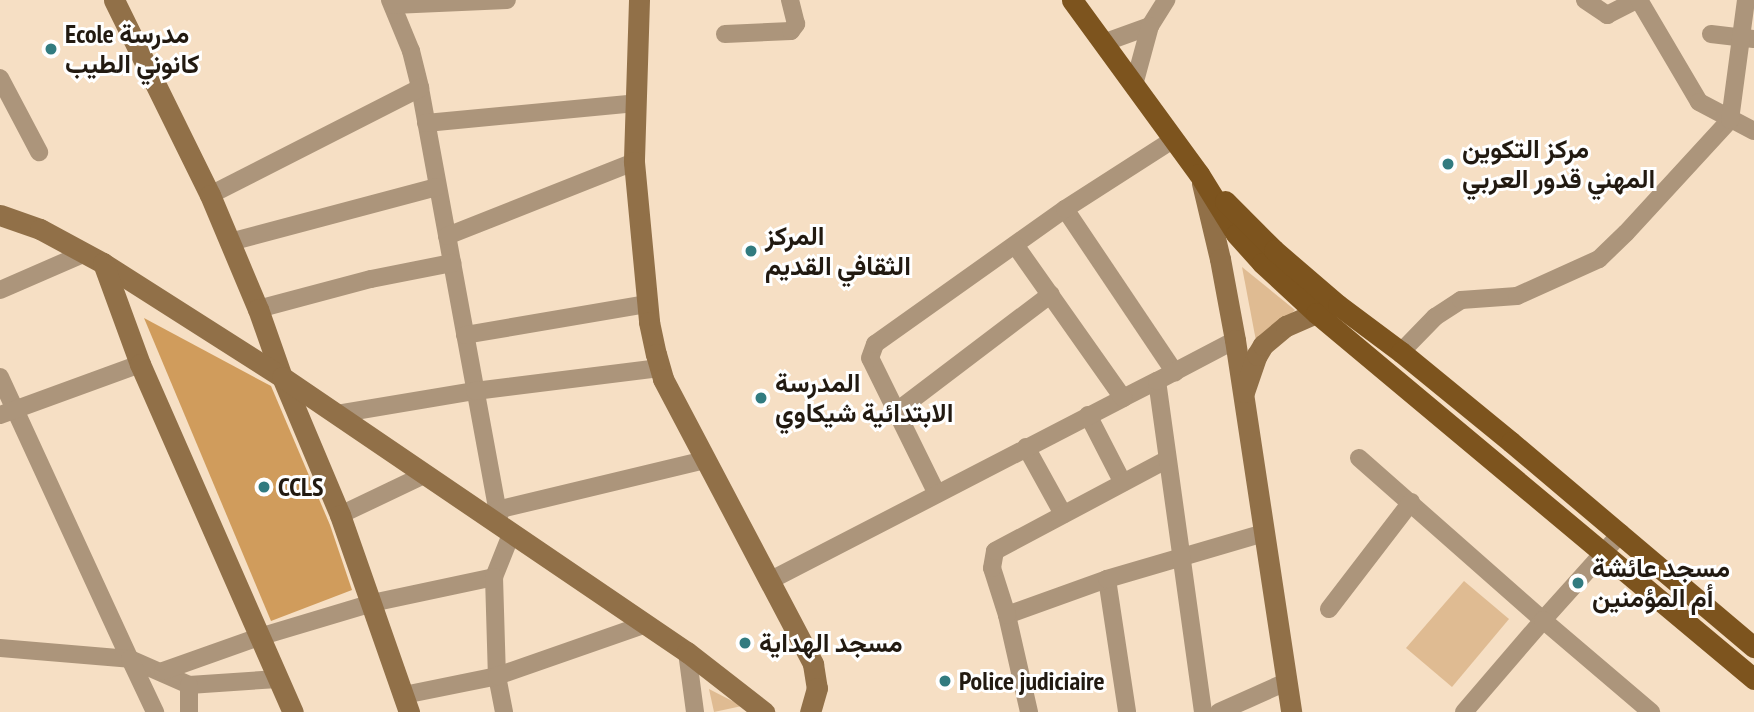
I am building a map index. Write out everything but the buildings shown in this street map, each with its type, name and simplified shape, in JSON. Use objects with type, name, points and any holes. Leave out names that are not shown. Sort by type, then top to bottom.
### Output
[{"type":"main road","points":[[1072,0],[1199,174],[1236,234],[1316,313],[1754,679]]},
{"type":"main road","points":[[1199,174],[1274,250],[1511,442],[1754,647]]},
{"type":"main road","points":[[1495,460],[1511,442]]},
{"type":"street","points":[[114,0],[210,195],[258,309],[282,377],[340,515],[406,703],[497,676],[646,624]]},
{"type":"street","points":[[504,712],[497,676],[494,577],[503,522],[475,391],[420,88],[411,51],[392,2],[506,0]]},
{"type":"street","points":[[639,0],[634,162],[647,304],[660,368],[816,675],[816,696],[810,712]]},
{"type":"street","points":[[725,33],[791,31],[796,24],[790,0]]},
{"type":"street","points":[[1134,85],[1150,26],[1166,0]]},
{"type":"street","points":[[1584,0],[1607,15],[1638,0],[1699,102],[1754,131]]},
{"type":"street","points":[[1401,352],[1435,317],[1461,300],[1517,296],[1599,259],[1730,120],[1747,38],[1746,0]]},
{"type":"street","points":[[1104,43],[1150,26]]},
{"type":"street","points":[[1711,34],[1747,38]]},
{"type":"street","points":[[210,195],[420,88]]},
{"type":"street","points":[[3,90],[39,152]]},
{"type":"street","points":[[426,123],[636,103]]},
{"type":"street","points":[[936,492],[870,358],[875,345],[1065,209],[1174,139]]},
{"type":"street","points":[[447,236],[634,162]]},
{"type":"street","points":[[1199,174],[1220,260],[1235,340],[1291,712]]},
{"type":"street","points":[[230,242],[438,187]]},
{"type":"street","points":[[1065,209],[1175,373]]},
{"type":"street","points":[[5,221],[40,229],[94,258],[282,377],[426,474],[503,522],[687,652],[764,712]]},
{"type":"street","points":[[1015,245],[1123,398]]},
{"type":"street","points":[[0,290],[94,258]]},
{"type":"street","points":[[94,258],[293,712]]},
{"type":"street","points":[[258,309],[370,279],[452,263]]},
{"type":"street","points":[[897,411],[1051,294]]},
{"type":"street","points":[[465,335],[647,304]]},
{"type":"street","points":[[1244,394],[1264,345],[1286,326],[1338,304]]},
{"type":"street","points":[[769,581],[936,492],[1175,373],[1235,340]]},
{"type":"street","points":[[7,412],[140,364]]},
{"type":"street","points":[[337,414],[475,391],[660,368]]},
{"type":"street","points":[[0,377],[7,412],[155,712]]},
{"type":"street","points":[[1157,381],[1203,712]]},
{"type":"street","points":[[1088,415],[1123,483]]},
{"type":"street","points":[[1026,447],[1063,514]]},
{"type":"street","points":[[1359,458],[1651,712]]},
{"type":"street","points":[[503,522],[706,460]]},
{"type":"street","points":[[1029,712],[1007,615],[992,568],[995,551],[1166,460]]},
{"type":"street","points":[[340,515],[426,474]]},
{"type":"street","points":[[1329,609],[1410,502]]},
{"type":"street","points":[[1007,615],[1107,579],[1264,533]]},
{"type":"street","points":[[1464,712],[1621,533]]},
{"type":"street","points":[[163,671],[260,637],[372,603],[494,577]]},
{"type":"street","points":[[1107,579],[1127,712]]},
{"type":"street","points":[[0,648],[130,659],[163,671],[189,685],[278,679]]},
{"type":"street","points":[[687,652],[695,712]]},
{"type":"street","points":[[1219,712],[1286,682]]},
{"type":"street","points":[[189,685],[189,712]]},
{"type":"shaded area","points":[[1242,267],[1295,310],[1257,346]]},
{"type":"shaded area","points":[[1464,581],[1509,619],[1452,687],[1406,648]]},
{"type":"shaded area","points":[[709,689],[742,706],[714,712]]},
{"type":"place","name":"Ecole مدرسة كانوني الطيب","points":[[51,49]]},
{"type":"place","name":"مركز التكوين المهني قدور العربي","points":[[1448,164]]},
{"type":"place","name":"المركز الثقافي القديم","points":[[751,251]]},
{"type":"place","name":"المدرسة الابتدائية شيكاوي","points":[[761,398]]},
{"type":"place","name":"CCLS","points":[[264,487]]},
{"type":"place","name":"مسجد عائشة أم المؤمنين","points":[[1578,583]]},
{"type":"place","name":"مسجد الهداية","points":[[745,643]]},
{"type":"place","name":"Police judiciaire","points":[[945,681]]}]
